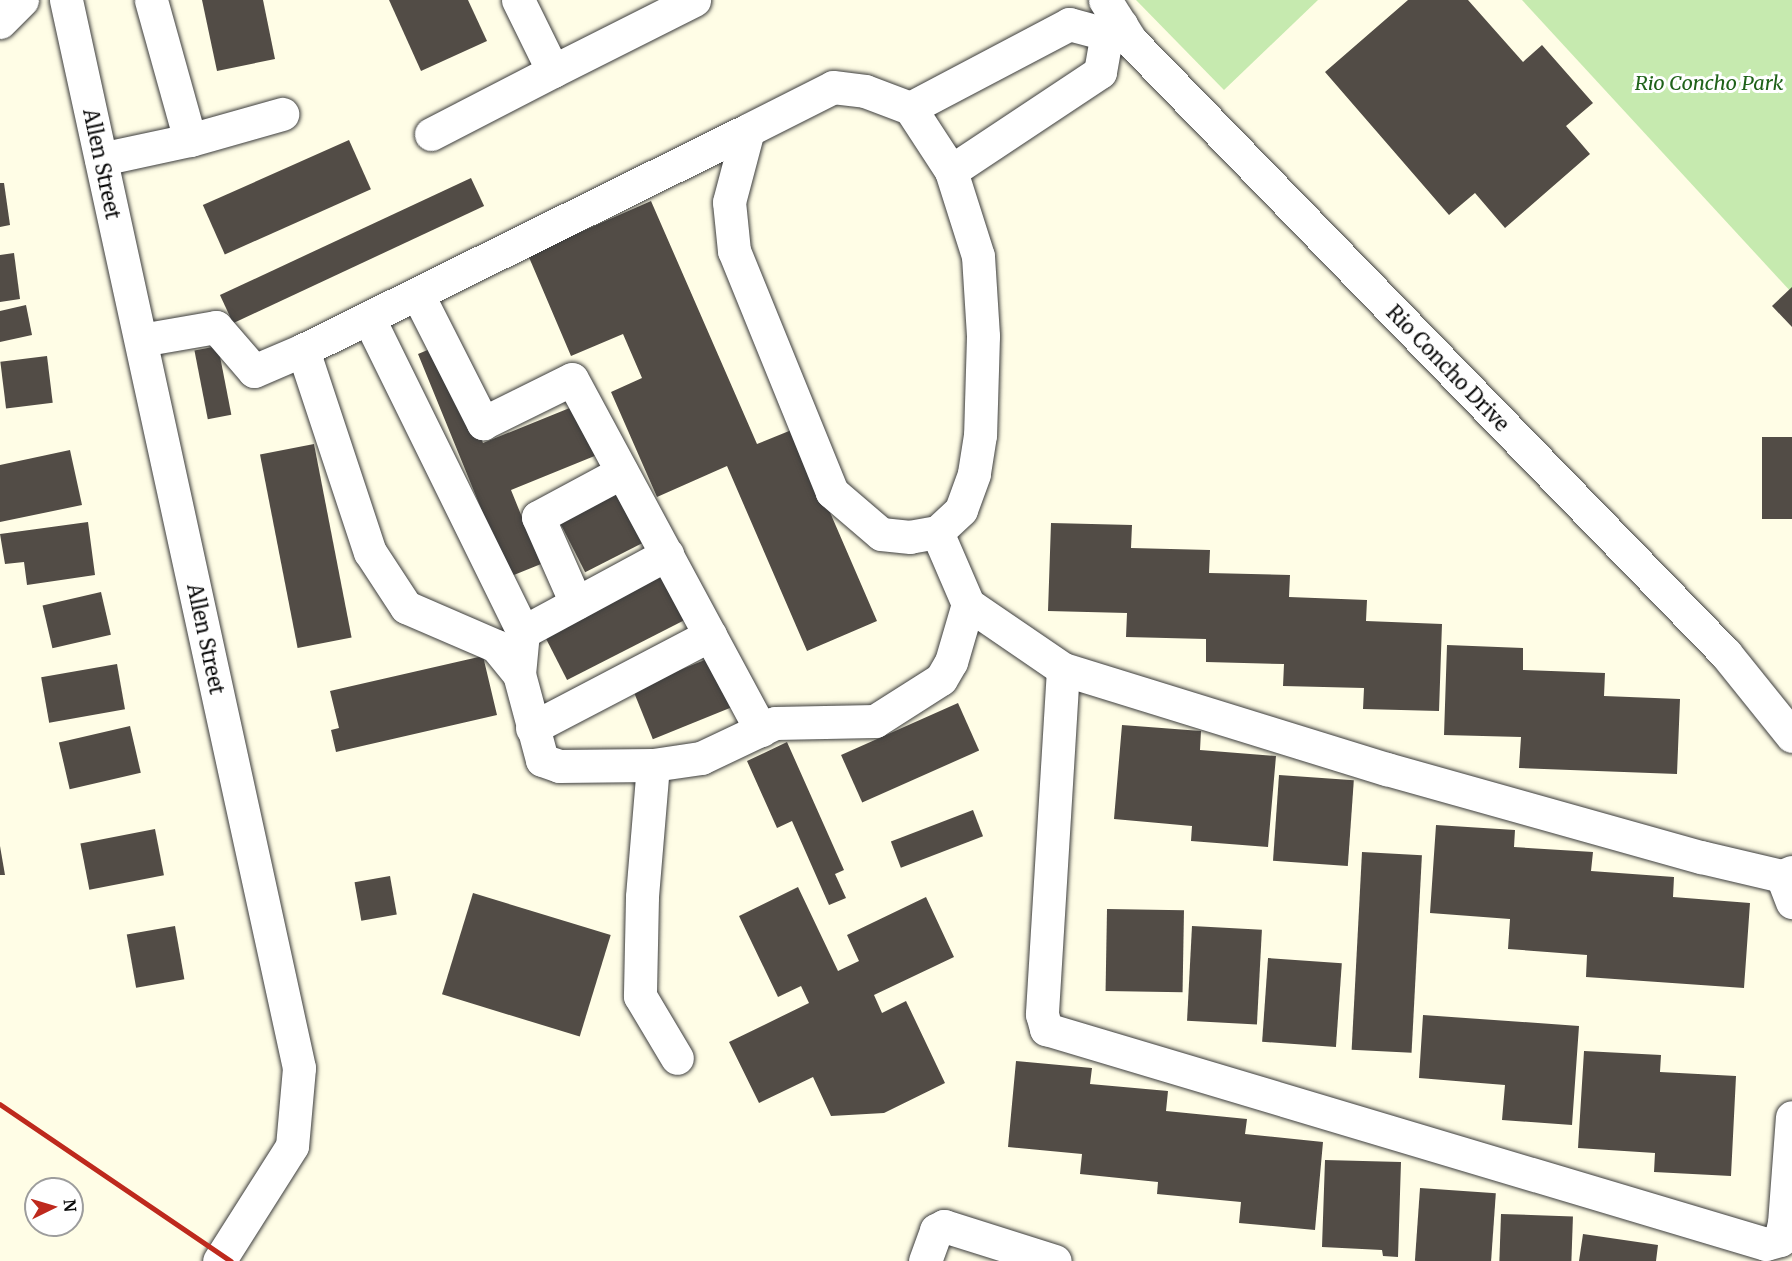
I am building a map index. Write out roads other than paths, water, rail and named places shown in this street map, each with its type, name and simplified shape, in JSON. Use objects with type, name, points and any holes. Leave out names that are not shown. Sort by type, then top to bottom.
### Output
[{"type":"street","points":[[0,22],[22,0]]},
{"type":"street","name":"Allen Street","points":[[66,0],[299,1068],[292,1146],[219,1261]]},
{"type":"street","points":[[151,0],[190,140]]},
{"type":"street","points":[[518,0],[553,71]]},
{"type":"street","points":[[431,134],[693,0]]},
{"type":"street","points":[[910,108],[1069,24],[1111,20],[1100,72],[951,171]]},
{"type":"street","name":"Rio Concho Drive","points":[[1111,20],[1726,654],[1792,736]]},
{"type":"street","points":[[141,340],[216,327],[254,370],[369,319],[833,87],[865,91],[910,108],[951,171],[978,256],[983,336],[980,435],[974,474],[961,510],[937,532],[910,537],[881,534],[832,492],[734,251],[729,202],[748,130]]},
{"type":"street","points":[[101,159],[190,140],[282,114]]},
{"type":"street","points":[[418,295],[483,423],[572,379],[761,730]]},
{"type":"street","points":[[369,319],[523,632],[519,674],[542,760],[559,766],[653,765],[700,758],[775,723],[875,721],[941,679],[951,662],[968,604]]},
{"type":"street","points":[[303,350],[370,552],[406,607],[496,646],[519,674]]},
{"type":"street","points":[[576,603],[538,517],[622,472]]},
{"type":"street","points":[[937,532],[968,604],[1063,669],[1387,769],[1789,883]]},
{"type":"street","points":[[523,632],[667,554]]},
{"type":"street","points":[[532,728],[710,635]]},
{"type":"street","points":[[1063,669],[1042,1014],[1046,1029],[1766,1244],[1780,1240],[1784,1223],[1792,1117]]},
{"type":"street","points":[[653,765],[642,897],[640,996],[677,1058]]},
{"type":"street","points":[[925,1261],[936,1230],[944,1226],[1055,1261]]},
{"type":"railway","points":[[0,1104],[231,1261]]},
{"type":"park label","name":"Rio Concho Park","points":[[1709,82]]}]
